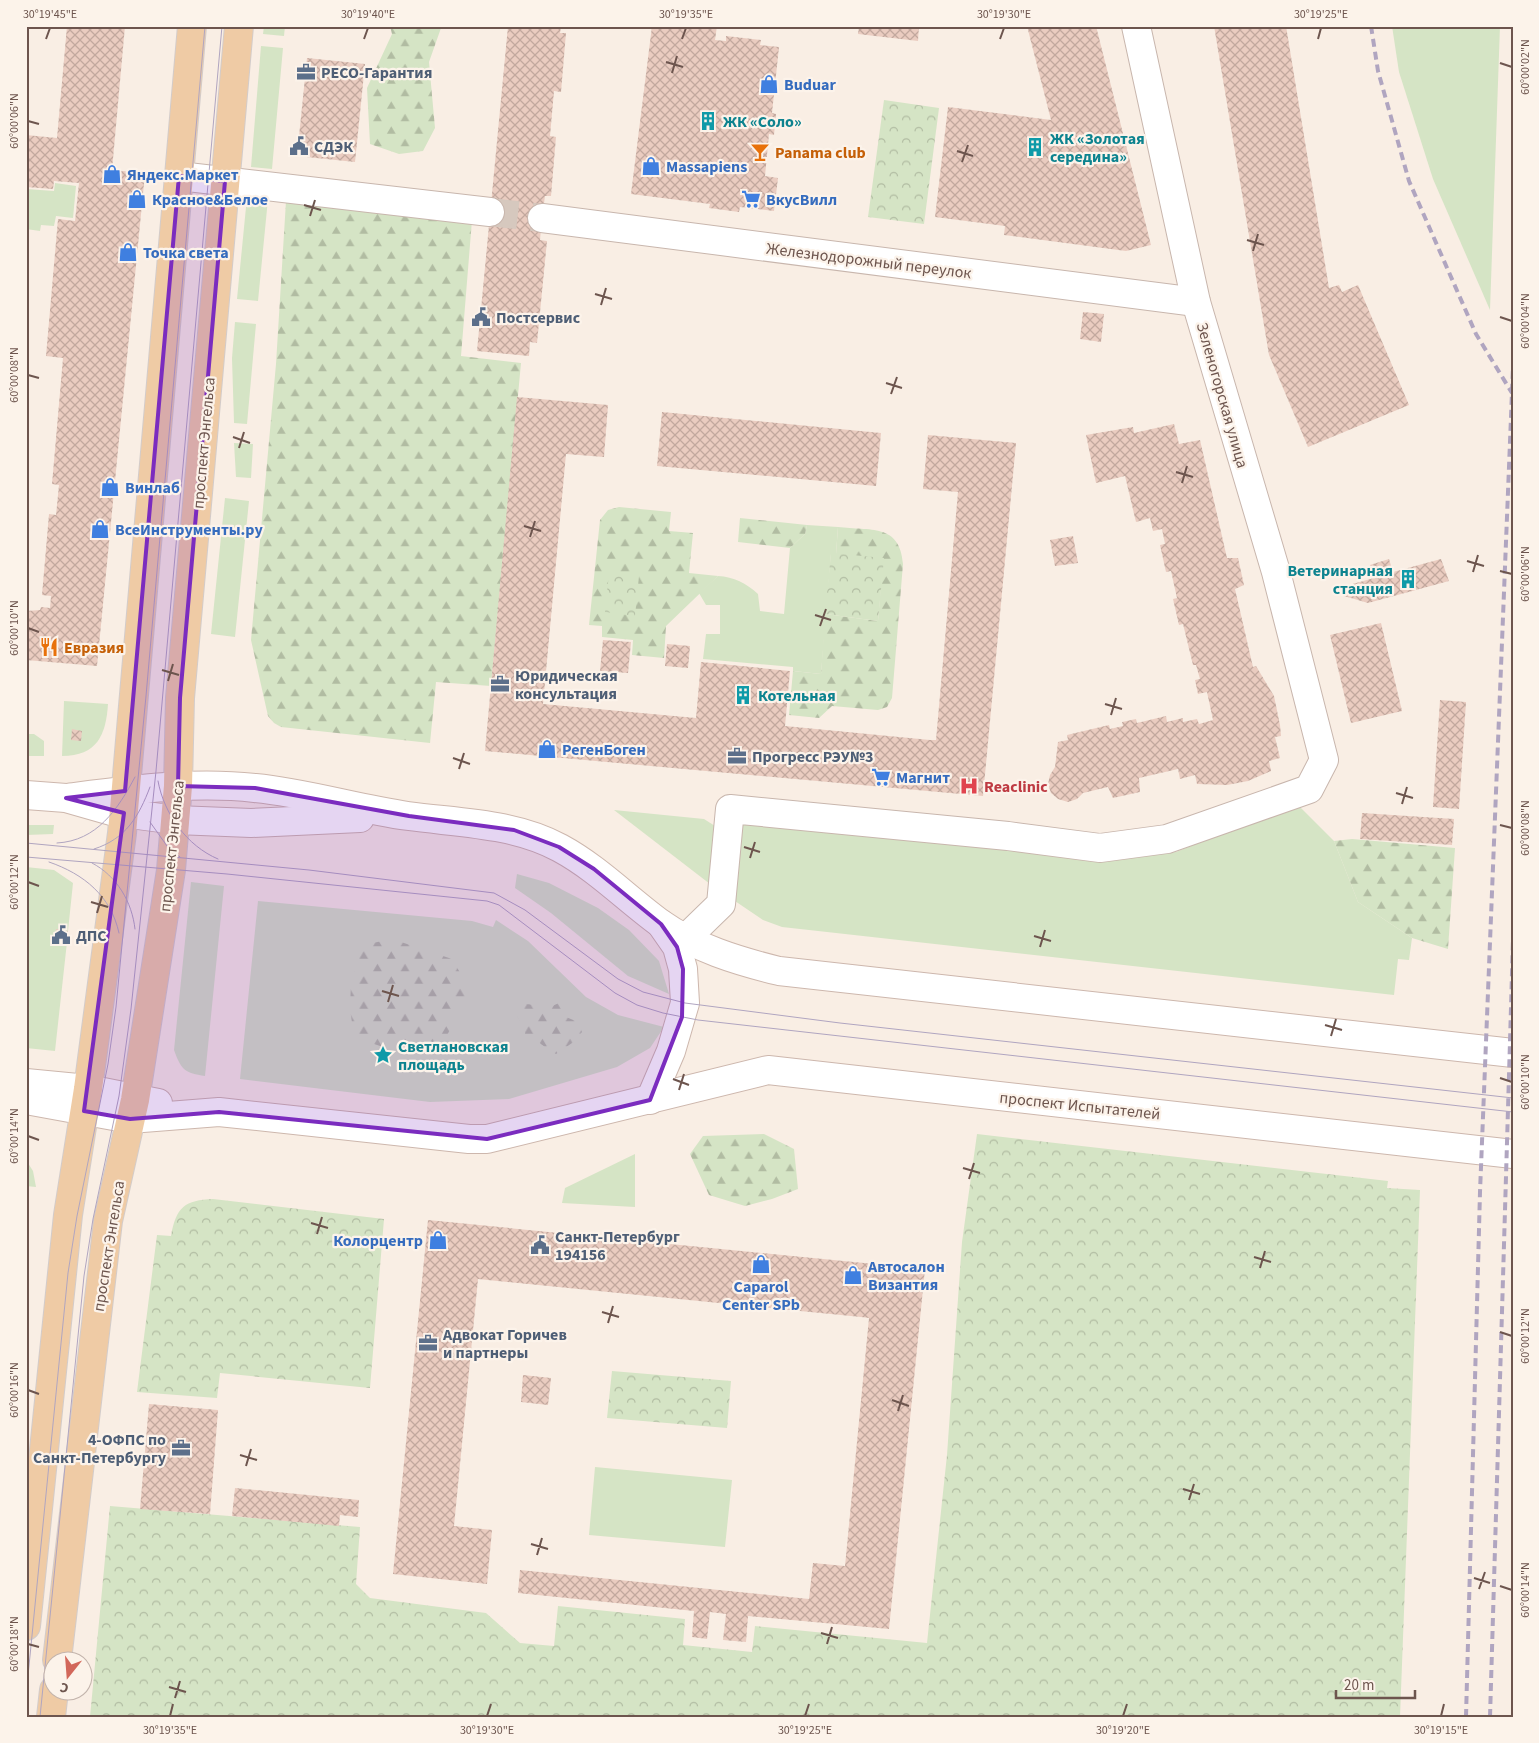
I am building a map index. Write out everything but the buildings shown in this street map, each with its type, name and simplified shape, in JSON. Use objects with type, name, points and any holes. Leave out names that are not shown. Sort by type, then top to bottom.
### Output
[{"type":"main road","points":[[26,1626],[68,1215],[113,913],[125,802],[192,26]]},
{"type":"main road","name":"проспект Энгельса","points":[[58,1650],[108,1221],[133,1109],[171,870],[178,786],[180,698],[239,26]]},
{"type":"main road","name":"Зеленогорская улица","points":[[686,938],[721,904],[730,809],[1008,836],[1100,848],[1167,839],[1309,789],[1324,760],[1276,572],[1196,302],[1136,26]]},
{"type":"main road","points":[[179,176],[490,212]]},
{"type":"main road","name":"Железнодорожный переулок","points":[[542,218],[1196,302]]},
{"type":"main road","points":[[125,802],[178,786],[255,788],[409,816],[514,830],[559,847],[594,869],[661,924],[700,946],[748,963],[779,971],[1513,1053]]},
{"type":"main road","points":[[26,795],[125,802],[176,820],[251,823],[409,816]]},
{"type":"main road","points":[[26,1083],[86,1100],[133,1109],[219,1112],[469,1139],[487,1139],[650,1100],[670,1051],[685,1003],[683,969],[678,947],[661,924]]},
{"type":"main road","name":"проспект Испытателей","points":[[650,1100],[768,1070],[1513,1154]]},
{"type":"main road","points":[[26,1100],[86,1100]]},
{"type":"main road","points":[[51,1717],[53,1700]]},
{"type":"highlighted area","points":[[179,176],[225,181],[180,698],[178,786],[255,788],[409,816],[514,830],[559,847],[594,869],[661,924],[677,947],[683,969],[682,1017],[650,1100],[487,1139],[219,1112],[130,1119],[84,1111],[124,813],[66,798],[125,791]]},
{"type":"green space","points":[[264,26],[285,26],[284,36],[263,34]]},
{"type":"green space","points":[[390,26],[441,28],[429,62],[435,128],[423,151],[399,154],[370,144],[367,88],[392,34]]},
{"type":"green space","points":[[1392,26],[1500,26],[1490,310],[1433,179],[1399,72]]},
{"type":"green space","points":[[261,46],[283,48],[272,169],[251,167]]},
{"type":"green space","points":[[884,100],[939,108],[924,224],[868,217]]},
{"type":"green space","points":[[55,183],[76,186],[73,218],[56,216],[54,226],[41,225],[40,231],[26,229],[26,189],[54,191]]},
{"type":"green space","points":[[247,197],[268,199],[258,301],[237,299]]},
{"type":"green space","points":[[286,201],[472,220],[461,356],[521,363],[491,686],[436,682],[430,743],[281,727],[268,716],[251,640],[276,364]]},
{"type":"green space","points":[[235,322],[256,324],[247,424],[234,423],[232,358]]},
{"type":"green space","points":[[234,443],[253,444],[251,478],[236,477]]},
{"type":"green space","points":[[225,498],[249,501],[235,637],[211,634]]},
{"type":"green space","points":[[619,507],[671,512],[669,531],[693,533],[689,573],[718,576],[666,626],[664,658],[632,655],[633,640],[602,637],[602,626],[589,625],[600,520],[608,510]]},
{"type":"green space","points":[[740,518],[807,525],[805,534],[790,548],[738,542]]},
{"type":"green space","points":[[807,525],[838,527],[836,554],[831,554],[821,674],[793,671],[793,667],[703,659],[706,634],[720,634],[720,605],[706,605],[699,593],[718,576],[735,579],[758,594],[760,611],[784,614],[790,548],[805,534]]},
{"type":"green space","points":[[838,527],[872,530],[890,535],[896,541],[901,551],[903,564],[892,698],[887,707],[878,710],[832,706],[819,718],[789,715],[793,671],[821,674],[825,614],[878,621],[883,559],[836,554]]},
{"type":"green space","points":[[831,553],[884,558],[878,621],[825,614]]},
{"type":"green space","points":[[609,573],[639,576],[635,616],[605,612]]},
{"type":"green space","points":[[64,701],[108,704],[105,725],[97,742],[84,752],[62,756]]},
{"type":"green space","points":[[26,734],[34,734],[44,741],[44,756],[26,756]]},
{"type":"green space","points":[[1297,804],[1334,841],[1358,902],[1412,938],[1409,960],[1398,959],[1394,995],[782,927],[763,920],[732,899],[739,822],[995,846],[1098,862],[1176,852]]},
{"type":"green space","points":[[614,810],[704,819],[715,826],[710,884]]},
{"type":"green space","points":[[26,825],[54,825],[53,834],[26,835]]},
{"type":"green space","points":[[1352,839],[1455,848],[1448,949],[1412,938],[1358,902],[1334,841]]},
{"type":"green space","points":[[26,867],[54,870],[73,883],[68,931],[56,930],[55,940],[67,942],[55,1051],[26,1048]]},
{"type":"green space","points":[[517,874],[549,883],[598,908],[629,930],[659,961],[669,994],[628,976],[551,913],[515,888]]},
{"type":"green space","points":[[191,882],[224,886],[205,1076],[188,1072],[179,1062],[174,1050]]},
{"type":"green space","points":[[258,901],[472,921],[493,927],[496,920],[528,941],[586,997],[618,1015],[664,1027],[650,1048],[617,1067],[509,1099],[430,1102],[240,1079]]},
{"type":"green space","points":[[392,939],[452,959],[469,988],[447,1035],[438,1045],[428,1051],[416,1053],[403,1052],[354,1036],[350,1009],[351,983],[363,945]]},
{"type":"green space","points":[[559,1003],[566,1017],[578,1022],[582,1032],[572,1043],[556,1054],[525,1035],[525,1028],[517,1016],[526,1004],[535,1005],[541,1011]]},
{"type":"green space","points":[[764,1134],[794,1149],[798,1189],[772,1199],[745,1206],[709,1195],[690,1154],[703,1136]]},
{"type":"green space","points":[[977,1134],[1388,1181],[1387,1188],[1420,1190],[1400,1717],[90,1717],[110,1506],[360,1527],[356,1584],[370,1598],[486,1613],[520,1643],[554,1646],[558,1606],[685,1619],[683,1645],[752,1652],[755,1626],[927,1643],[947,1455],[962,1242]]},
{"type":"green space","points":[[635,1154],[635,1207],[562,1203],[565,1188]]},
{"type":"green space","points":[[26,1160],[33,1171],[36,1187],[26,1186]]},
{"type":"green space","points":[[213,1199],[384,1219],[370,1388],[220,1373],[217,1398],[137,1392],[157,1235],[171,1236],[176,1218],[183,1207],[195,1201]]},
{"type":"green space","points":[[612,1371],[731,1381],[727,1428],[607,1418]]},
{"type":"green space","points":[[595,1467],[732,1480],[725,1547],[589,1535]]},
{"type":"tunnel","points":[[490,212],[542,218]]},
{"type":"tram line","points":[[26,1696],[68,1273],[77,1216],[108,1064],[116,1007],[146,696],[205,26]]},
{"type":"tram line","points":[[40,1717],[84,1276],[93,1219],[119,1096],[131,1009],[156,771],[222,26]]},
{"type":"tram line","points":[[57,843],[71,841],[95,830],[121,801],[135,777]]},
{"type":"tram line","points":[[158,781],[171,817],[179,828],[196,846],[218,859]]},
{"type":"tram line","points":[[94,849],[105,845],[123,833],[136,817],[150,787]]},
{"type":"tram line","points":[[150,822],[167,846],[180,857]]},
{"type":"tram line","points":[[26,843],[309,870],[494,893],[525,910],[618,979],[643,992],[685,1003],[840,1023],[1513,1098]]},
{"type":"tram line","points":[[26,857],[227,874],[487,901],[499,905],[615,993],[637,1005],[663,1013],[698,1020],[1513,1112]]},
{"type":"tram line","points":[[49,862],[74,873],[103,897],[110,908],[119,933]]},
{"type":"tram line","points":[[92,863],[109,875],[122,891],[131,909],[135,929]]},
{"type":"railway","points":[[1371,26],[1378,71],[1409,181],[1476,334],[1512,393]]},
{"type":"railway","points":[[1466,1717],[1480,1192],[1513,367]]},
{"type":"railway","points":[[1490,1717],[1513,940]]},
{"type":"place","name":"РЕСО-Гарантия","points":[[306,72]]},
{"type":"place","name":"Buduar","points":[[769,84]]},
{"type":"place","name":"ЖК «Соло»","points":[[708,121]]},
{"type":"place","name":"СДЭК","points":[[299,146]]},
{"type":"place","name":"ЖК «Золотая середина»","points":[[1035,147]]},
{"type":"place","name":"Panama club","points":[[760,152]]},
{"type":"place","name":"Massapiens","points":[[651,166]]},
{"type":"place","name":"Яндекс.Маркет","points":[[112,174]]},
{"type":"place","name":"Красное&Белое","points":[[137,199]]},
{"type":"place","name":"ВкусВилл","points":[[751,199]]},
{"type":"place","name":"Точка света","points":[[128,252]]},
{"type":"place","name":"Постсервис","points":[[481,317]]},
{"type":"place","name":"Винлаб","points":[[110,487]]},
{"type":"place","name":"ВсеИнструменты.ру","points":[[100,529]]},
{"type":"place","name":"Ветеринарная станция","points":[[1408,579]]},
{"type":"place","name":"Евразия","points":[[49,647]]},
{"type":"place","name":"Юридическая консультация","points":[[500,684]]},
{"type":"place","name":"Котельная","points":[[743,695]]},
{"type":"place","name":"РегенБоген","points":[[547,749]]},
{"type":"place","name":"Прогресс РЭУ№3","points":[[737,756]]},
{"type":"place","name":"Магнит","points":[[881,777]]},
{"type":"place","name":"Reaclinic","points":[[969,786]]},
{"type":"place","name":"ДПС","points":[[61,935]]},
{"type":"place","name":"Светлановская площадь","points":[[383,1055]]},
{"type":"place","name":"Колорцентр","points":[[438,1240]]},
{"type":"place","name":"Санкт-Петербург 194156","points":[[540,1245]]},
{"type":"place","name":"Caparol Сenter SPb","points":[[761,1264]]},
{"type":"place","name":"Автосалон Византия","points":[[853,1275]]},
{"type":"place","name":"Адвокат Горичев и партнеры","points":[[428,1343]]},
{"type":"place","name":"4-ОФПС по Санкт-Петербургу","points":[[181,1448]]}]
